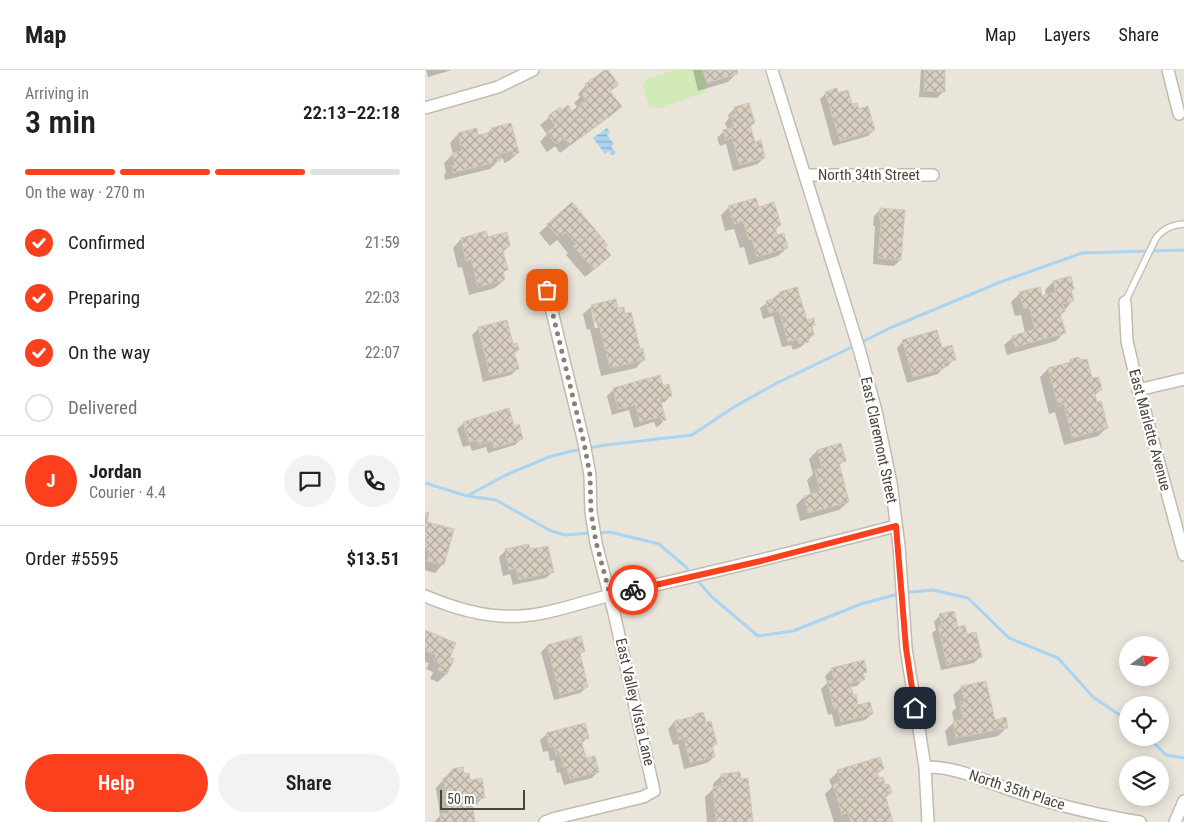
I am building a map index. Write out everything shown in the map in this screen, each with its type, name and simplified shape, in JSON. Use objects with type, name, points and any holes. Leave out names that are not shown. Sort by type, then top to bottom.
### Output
[{"type":"street","name":"East Claremont Street","points":[[772,70],[860,352],[878,420],[891,483],[906,648],[925,767],[928,822]]},
{"type":"street","points":[[1168,70],[1179,114]]},
{"type":"street","points":[[425,108],[498,88],[529,71]]},
{"type":"street","name":"North 34th Street","points":[[805,175],[933,175]]},
{"type":"street","name":"East Valley Vista Lane","points":[[545,822],[643,797],[654,791],[610,595],[596,542],[584,443],[547,290]]},
{"type":"street","name":"East Marlette Avenue","points":[[1125,302],[1127,341],[1138,390],[1184,555]]},
{"type":"street","points":[[1138,390],[1184,379]]},
{"type":"street","points":[[425,596],[479,613],[524,616],[549,612],[610,595],[761,561],[896,526]]},
{"type":"street","name":"North 35th Place","points":[[925,767],[941,766],[1019,793],[1097,814],[1140,822]]},
{"type":"street","points":[[1175,822],[1184,801]]},
{"type":"lane","points":[[1125,302],[1161,231],[1169,226],[1184,224]]},
{"type":"shaded area","points":[[425,70],[1184,70],[1184,822],[425,822]]},
{"type":"green space","points":[[674,70],[702,70],[707,88],[704,93],[659,108],[649,107],[643,86],[646,79]]},
{"type":"water","points":[[607,128],[610,132],[607,135],[614,144],[611,146],[616,153],[612,155],[609,151],[605,154],[593,138]]},
{"type":"building","points":[[605,70],[608,70],[619,85],[610,91],[622,107],[569,146],[564,138],[556,144],[547,132],[555,126],[548,116],[560,107],[562,110],[568,105],[572,111],[586,100],[582,94],[588,89],[585,84]]},
{"type":"building","points":[[703,70],[737,70],[738,74],[707,83]]},
{"type":"building","points":[[925,70],[945,70],[945,92],[924,91]]},
{"type":"building","points":[[837,88],[838,93],[848,90],[852,104],[857,103],[859,109],[868,106],[875,130],[840,141],[825,92]]},
{"type":"building","points":[[749,103],[755,123],[750,125],[755,142],[761,140],[765,158],[739,165],[732,138],[726,140],[723,130],[734,127],[731,115],[736,114],[734,107]]},
{"type":"building","points":[[511,123],[519,153],[513,155],[512,151],[499,154],[500,161],[453,173],[452,166],[455,165],[452,153],[462,151],[458,133],[477,128],[478,135],[492,132],[491,128]]},
{"type":"building","points":[[756,198],[759,207],[774,202],[781,225],[775,227],[777,235],[784,233],[788,248],[757,257],[752,239],[749,240],[743,221],[734,224],[728,206]]},
{"type":"building","points":[[572,202],[608,245],[605,248],[611,255],[594,270],[573,246],[576,244],[566,232],[559,238],[547,224]]},
{"type":"building","points":[[880,208],[905,210],[901,260],[878,258],[881,221],[879,220]]},
{"type":"building","points":[[486,231],[488,237],[507,232],[510,246],[502,248],[508,270],[503,271],[505,280],[478,287],[471,259],[466,261],[461,238]]},
{"type":"building","points":[[1071,276],[1074,289],[1071,290],[1074,301],[1063,304],[1065,312],[1060,314],[1066,333],[1015,347],[1012,336],[1035,329],[1029,307],[1024,309],[1019,292],[1040,287],[1042,296],[1056,292],[1053,281]]},
{"type":"building","points":[[797,287],[807,320],[814,318],[815,325],[812,326],[814,335],[807,337],[809,342],[799,344],[797,339],[788,342],[779,311],[769,313],[766,301],[781,297],[779,292]]},
{"type":"building","points":[[616,299],[618,308],[624,307],[625,314],[631,312],[640,349],[643,348],[645,360],[610,368],[598,321],[595,322],[591,305]]},
{"type":"building","points":[[507,320],[513,344],[517,343],[519,350],[514,351],[519,369],[490,376],[478,327]]},
{"type":"building","points":[[937,330],[942,348],[952,345],[956,360],[944,363],[945,368],[913,377],[902,340]]},
{"type":"building","points":[[1079,357],[1080,360],[1087,359],[1092,378],[1099,377],[1102,390],[1094,392],[1097,402],[1101,401],[1108,428],[1072,438],[1064,404],[1058,406],[1048,368],[1071,362],[1070,359]]},
{"type":"building","points":[[660,375],[663,386],[669,384],[672,396],[660,399],[666,420],[662,421],[660,417],[640,422],[635,405],[618,409],[613,388]]},
{"type":"building","points":[[509,408],[514,426],[519,424],[523,439],[494,448],[492,441],[478,445],[476,440],[469,442],[463,422]]},
{"type":"building","points":[[841,443],[846,461],[839,463],[849,502],[808,513],[804,496],[820,491],[815,470],[822,468],[817,450]]},
{"type":"building","points":[[425,512],[429,513],[427,522],[454,529],[444,565],[427,561],[430,551],[425,550]]},
{"type":"building","points":[[529,544],[530,549],[548,546],[554,572],[519,580],[516,568],[509,570],[505,549]]},
{"type":"building","points":[[954,611],[958,627],[965,625],[967,634],[976,632],[982,657],[947,665],[938,626],[942,625],[939,614]]},
{"type":"building","points":[[425,630],[456,643],[450,657],[454,659],[447,674],[438,670],[441,664],[434,661],[436,655],[425,650]]},
{"type":"building","points":[[581,636],[585,651],[580,653],[588,687],[560,695],[547,645]]},
{"type":"building","points":[[864,660],[867,672],[863,673],[865,680],[850,683],[853,695],[856,694],[858,705],[870,702],[873,714],[841,722],[838,708],[834,709],[827,681],[834,680],[831,668]]},
{"type":"building","points":[[986,681],[995,720],[1006,717],[1008,728],[956,738],[953,722],[963,719],[960,702],[964,701],[961,686]]},
{"type":"building","points":[[703,712],[706,722],[711,721],[717,744],[712,745],[715,757],[690,763],[684,739],[679,740],[674,721],[696,716],[695,714]]},
{"type":"building","points":[[585,723],[589,738],[581,740],[586,758],[595,756],[599,772],[570,779],[566,766],[563,767],[560,754],[556,755],[554,746],[550,747],[546,733]]},
{"type":"building","points":[[880,757],[884,769],[877,771],[879,778],[883,777],[885,785],[889,784],[892,793],[885,795],[893,822],[851,822],[848,813],[842,815],[833,784],[841,782],[837,770]]},
{"type":"building","points":[[463,767],[464,774],[469,773],[470,780],[482,778],[485,798],[472,800],[475,822],[441,822],[440,814],[449,813],[443,778],[453,777],[452,769]]},
{"type":"building","points":[[740,772],[741,779],[748,778],[753,822],[716,822],[713,787],[722,786],[721,774]]},
{"type":"waterway","points":[[860,343],[890,328],[998,283],[1082,253],[1184,250]]},
{"type":"waterway","points":[[467,496],[506,475],[549,457],[606,445],[692,435],[734,407],[777,383],[854,346]]},
{"type":"waterway","points":[[425,483],[467,496],[496,500],[551,531],[565,535],[592,533]]},
{"type":"waterway","points":[[598,533],[610,532],[659,544],[686,567],[691,574]]},
{"type":"waterway","points":[[695,578],[712,597],[758,636],[793,631],[861,604],[902,593],[933,590],[968,598],[1009,638],[1058,658],[1093,697],[1119,715]]},
{"type":"waterway","points":[[1157,746],[1166,755],[1184,758]]},
{"type":"way so far","points":[[547,290],[579,417],[590,475],[591,512],[596,542],[610,595],[633,590]]},
{"type":"route","points":[[633,590],[761,561],[896,526],[906,648],[915,708]]}]
